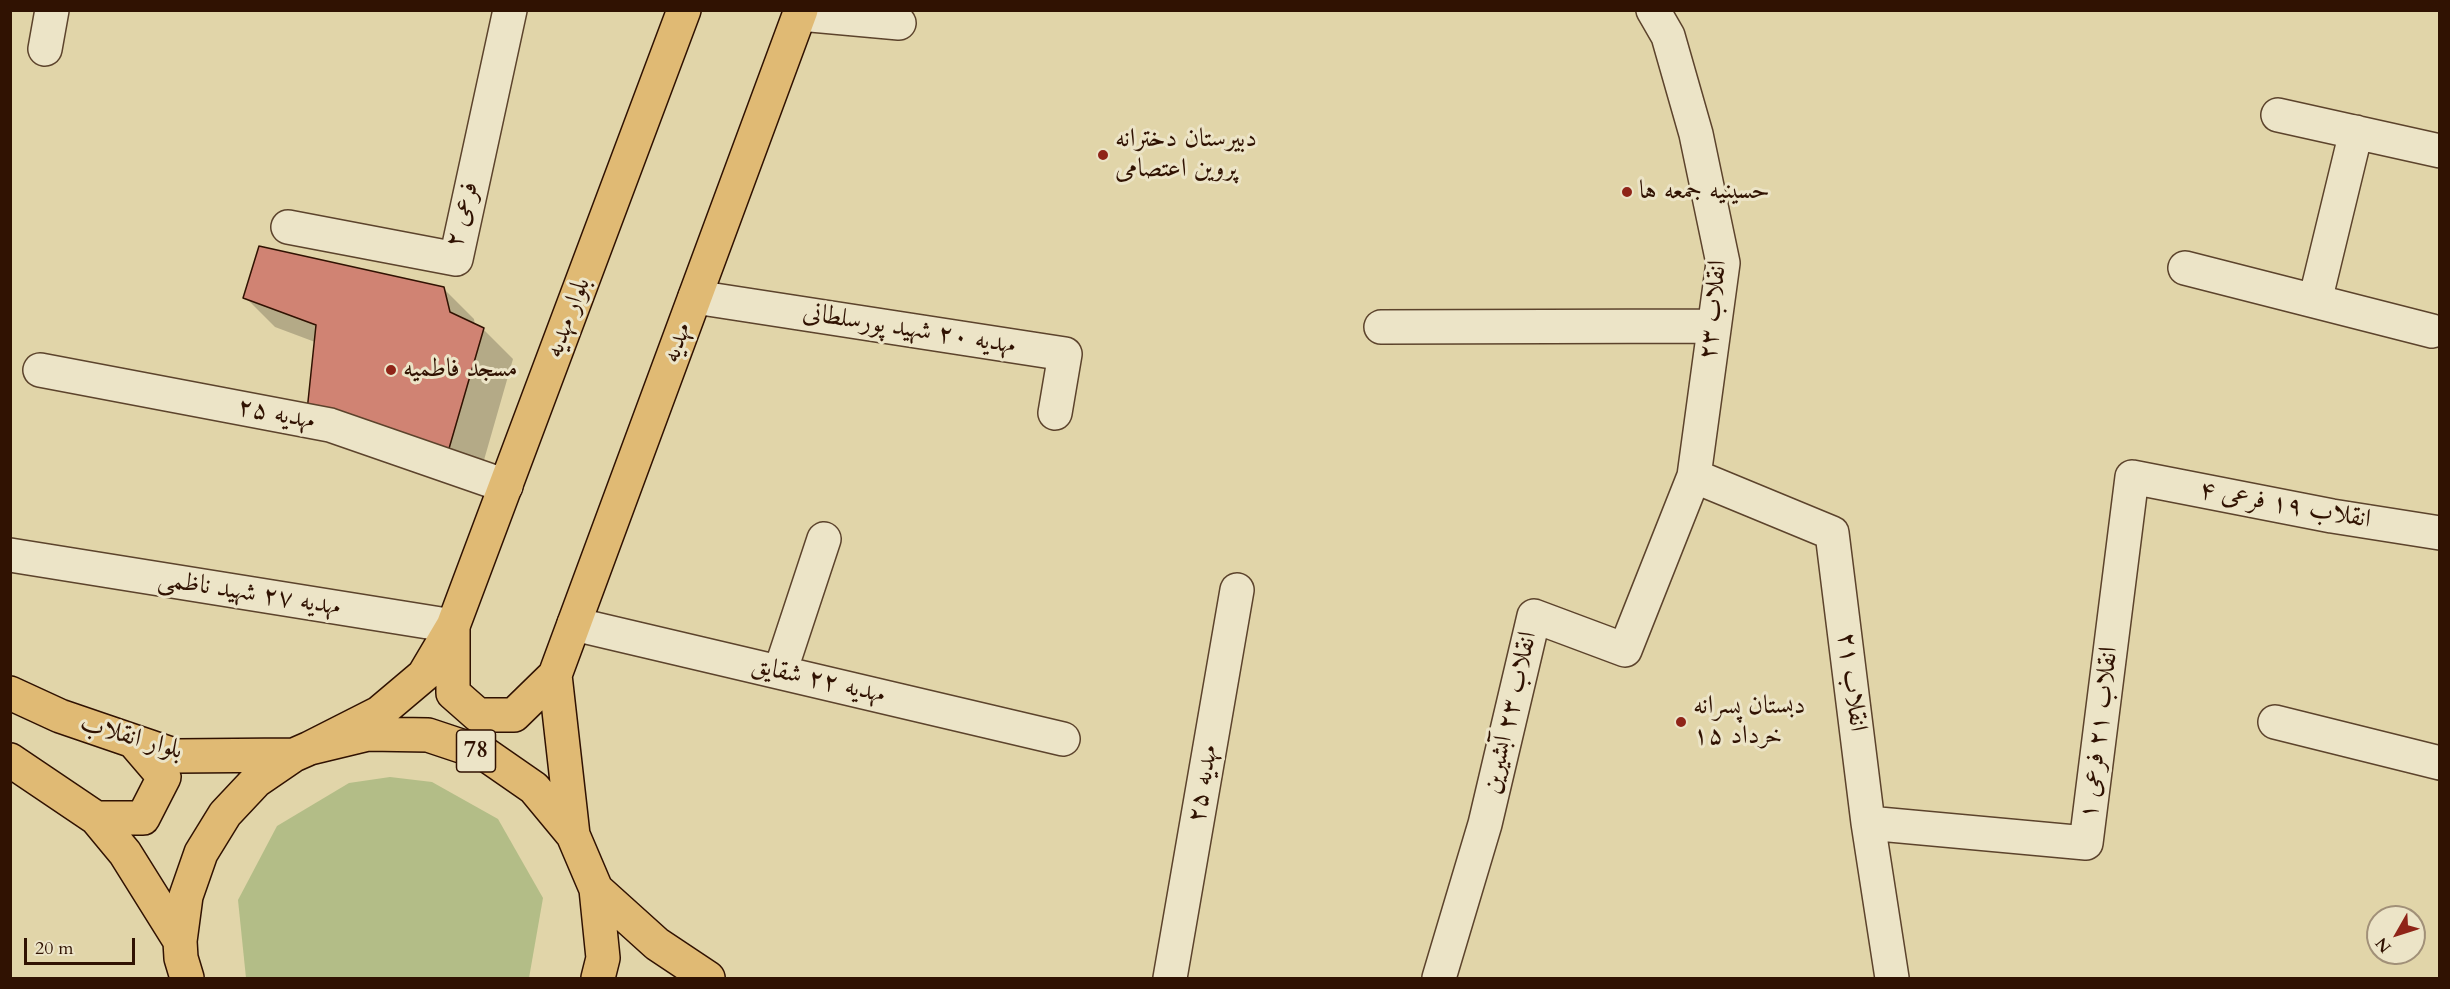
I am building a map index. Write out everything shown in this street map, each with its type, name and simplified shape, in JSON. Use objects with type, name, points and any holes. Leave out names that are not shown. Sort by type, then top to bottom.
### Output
[{"type":"main road","name":"بلوار مهدیه","points":[[453,626],[684,10]]},
{"type":"main road","name":"مهدیه","points":[[555,675],[800,12]]},
{"type":"main road","points":[[453,626],[453,693],[478,714],[514,715],[555,675]]},
{"type":"main road","points":[[302,752],[379,713],[424,675],[453,626]]},
{"type":"main road","points":[[555,675],[573,835]]},
{"type":"main road","name":"بلوار انقلاب","points":[[10,693],[60,716],[177,756],[302,752]]},
{"type":"main road","name":"78","points":[[182,964],[186,896],[201,853],[225,814],[256,781],[302,752],[368,734],[428,735],[485,754],[534,788],[573,835],[596,889],[603,958],[598,978]]},
{"type":"main road","points":[[96,818],[143,818],[164,777],[133,741]]},
{"type":"main road","name":"78","points":[[10,760],[96,818],[125,853],[182,964]]},
{"type":"main road","name":"78","points":[[596,889],[657,944],[708,978]]},
{"type":"street","points":[[45,49],[52,10]]},
{"type":"street","name":"فرعی ۲","points":[[288,227],[456,259],[510,10]]},
{"type":"street","name":"انقلاب ۲۳","points":[[1653,10],[1668,36],[1696,134],[1724,263],[1694,476]]},
{"type":"street","points":[[800,12],[898,23]]},
{"type":"street","points":[[2278,114],[2439,151]]},
{"type":"street","points":[[2315,301],[2356,132]]},
{"type":"street","points":[[2185,268],[2432,331]]},
{"type":"street","name":"مهدیه ۲۰ شهید پورسلطانی","points":[[695,297],[1065,354],[1055,413]]},
{"type":"street","points":[[1381,327],[1714,326]]},
{"type":"street","name":"مهدیه ۲۵","points":[[40,370],[330,425],[506,486]]},
{"type":"street","name":"انقلاب ۲۱","points":[[1694,476],[1832,533],[1868,823],[1892,978]]},
{"type":"street","name":"انقلاب ۲۳ آبشیرین","points":[[1439,978],[1485,824],[1534,616],[1624,650],[1694,476]]},
{"type":"street","name":"انقلاب ۲۱ فرعی ۱","points":[[1868,823],[2086,843],[2132,477]]},
{"type":"street","name":"انقلاب ۱۹ فرعی ۴","points":[[2132,477],[2332,516],[2439,533]]},
{"type":"street","points":[[780,672],[824,539]]},
{"type":"street","name":"مهدیه ۲۷ شهید ناظمی","points":[[10,555],[453,626]]},
{"type":"street","name":"مهدیه ۲۵","points":[[1170,978],[1237,590]]},
{"type":"street","name":"مهدیه ۲۲ شقایق","points":[[574,624],[1063,739]]},
{"type":"street","points":[[2275,722],[2439,764]]},
{"type":"green space","points":[[390,777],[432,782],[498,819],[543,898],[529,978],[246,978],[238,900],[277,826],[349,783]]},
{"type":"building","name":"مسجد فاطمیه","points":[[259,246],[444,287],[450,312],[484,328],[448,452],[307,411],[316,325],[243,298]]},
{"type":"place","name":"دبیرستان دخترانه پروین اعتصامی","points":[[1103,155]]},
{"type":"place","name":"حسینیه جمعه ها","points":[[1627,192]]},
{"type":"place","name":"مسجد فاطمیه","points":[[391,370]]},
{"type":"place","name":"دبستان پسرانه ۱۵ خرداد","points":[[1681,722]]}]
